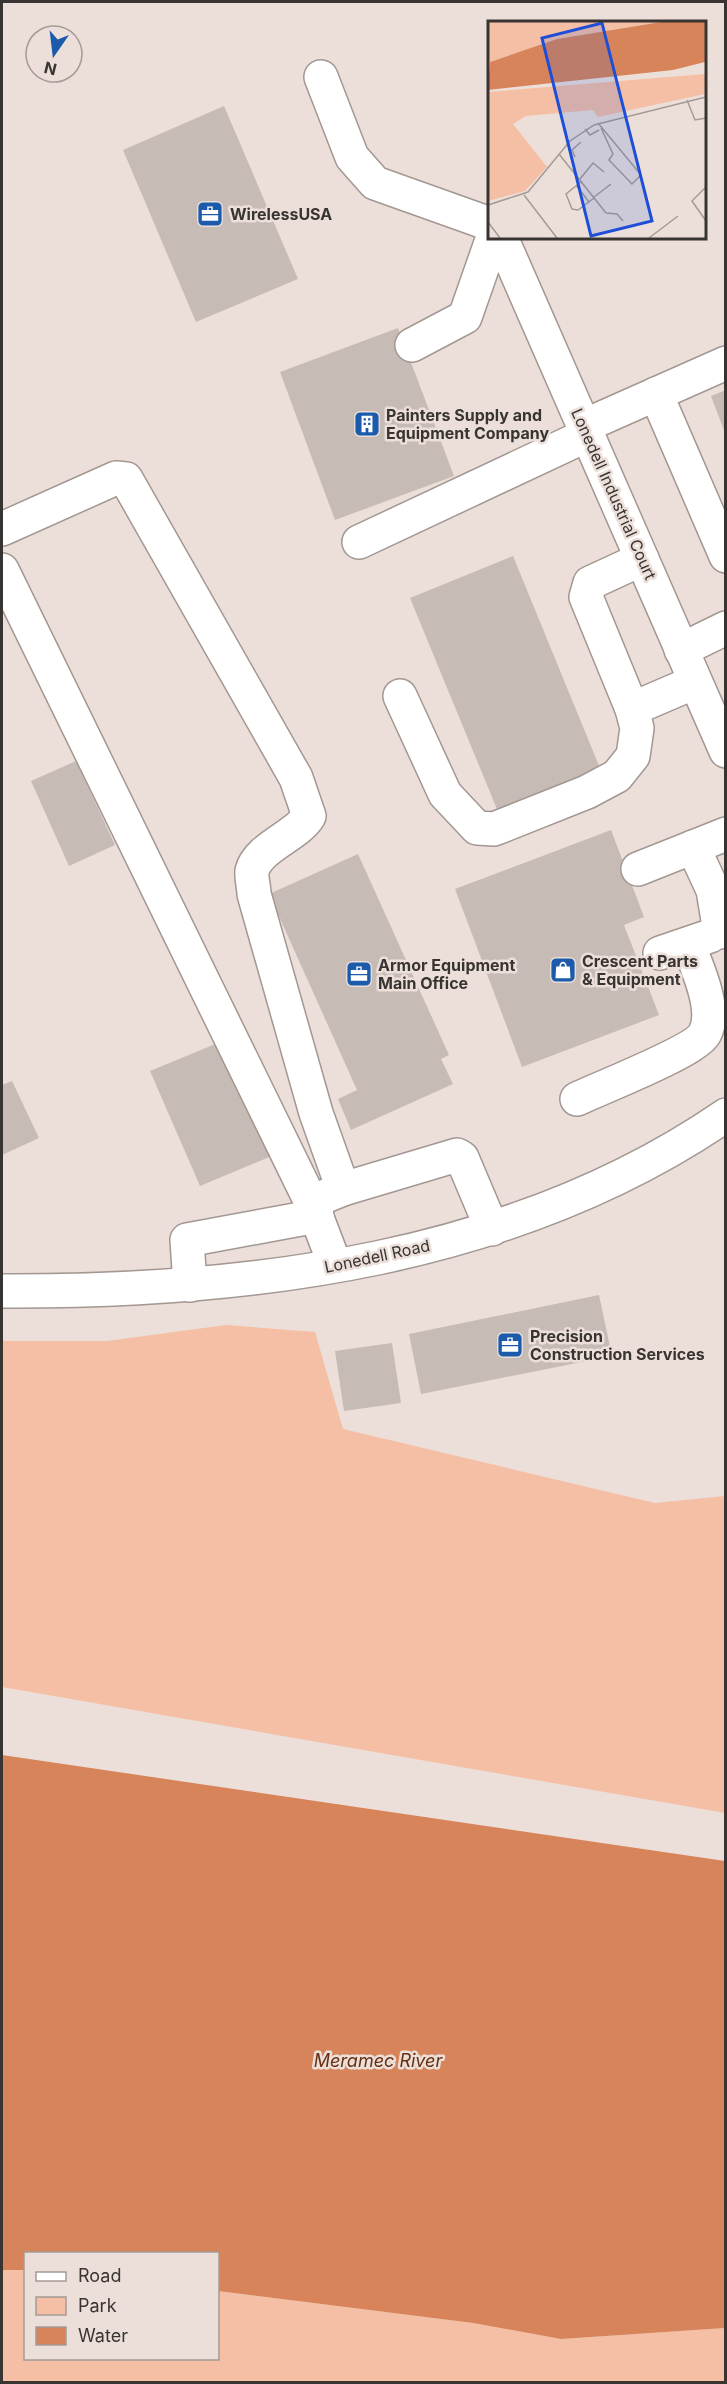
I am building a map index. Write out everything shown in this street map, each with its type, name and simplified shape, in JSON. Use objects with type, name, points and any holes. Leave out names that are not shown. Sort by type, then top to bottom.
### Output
[{"type":"street","points":[[321,77],[352,157],[375,183],[488,223]]},
{"type":"street","points":[[412,345],[465,316],[493,238]]},
{"type":"street","name":"Lonedell Industrial Court","points":[[501,238],[726,751]]},
{"type":"street","points":[[359,542],[656,394],[726,363]]},
{"type":"street","points":[[656,394],[726,556]]},
{"type":"street","points":[[2,529],[116,478],[126,479],[296,778],[309,816],[304,824],[264,853],[252,870],[254,894],[316,1113],[343,1189]]},
{"type":"street","points":[[400,696],[445,794],[477,828],[494,829],[587,792],[617,776],[633,756],[637,728],[632,709],[586,597],[590,583],[642,559]]},
{"type":"street","points":[[2,570],[314,1209],[335,1265]]},
{"type":"street","points":[[681,650],[726,628]]},
{"type":"street","points":[[632,709],[695,682]]},
{"type":"street","points":[[638,869],[726,834]]},
{"type":"street","points":[[577,1099],[688,1048],[705,1034],[709,1018],[706,993],[674,948],[723,931],[713,890],[693,847]]},
{"type":"street","name":"Lonedell Road","points":[[2,1291],[100,1291],[190,1286],[335,1265],[424,1246],[492,1229],[568,1202],[670,1151],[726,1115]]},
{"type":"street","points":[[190,1286],[187,1240],[314,1209],[343,1189],[457,1155],[462,1158],[492,1229]]},
{"type":"green space","points":[[226,1325],[315,1332],[343,1429],[655,1503],[725,1496],[725,1813],[2,1687],[2,1341],[107,1341]]},
{"type":"green space","points":[[2,2270],[24,2270],[24,2360],[219,2360],[219,2291],[473,2323],[561,2339],[725,2328],[725,2382],[2,2382]]},
{"type":"water","name":"Meramec River","points":[[2,1755],[725,1861],[725,2328],[561,2339],[473,2323],[219,2291],[219,2252],[24,2252],[24,2270],[2,2270]]},
{"type":"building","name":"WirelessUSA","points":[[224,106],[298,279],[196,322],[123,150]]},
{"type":"building","name":"Painters Supply and Equipment Company","points":[[398,328],[454,476],[335,520],[280,372]]},
{"type":"building","points":[[726,390],[726,433],[725,433],[711,396]]},
{"type":"building","points":[[513,556],[602,773],[499,814],[410,598]]},
{"type":"building","points":[[76,761],[115,845],[69,866],[31,781]]},
{"type":"building","name":"Crescent Parts & Equipment","points":[[611,830],[644,917],[624,925],[659,1015],[522,1067],[455,889]]},
{"type":"building","name":"Armor Equipment Main Office","points":[[358,854],[449,1055],[441,1059],[453,1084],[351,1130],[338,1099],[357,1090],[269,894]]},
{"type":"building","points":[[225,1040],[274,1155],[200,1186],[150,1071]]},
{"type":"building","points":[[12,1081],[39,1138],[2,1155],[2,1085]]},
{"type":"building","name":"Precision Construction Services","points":[[599,1295],[612,1356],[421,1394],[409,1334]]},
{"type":"building","points":[[392,1343],[401,1403],[344,1411],[335,1351]]},
{"type":"place","name":"WirelessUSA","points":[[210,214]]},
{"type":"place","name":"Painters Supply and Equipment Company","points":[[367,424]]},
{"type":"place","name":"Crescent Parts & Equipment","points":[[563,970]]},
{"type":"place","name":"Armor Equipment Main Office","points":[[359,974]]},
{"type":"place","name":"Precision Construction Services","points":[[510,1345]]}]
